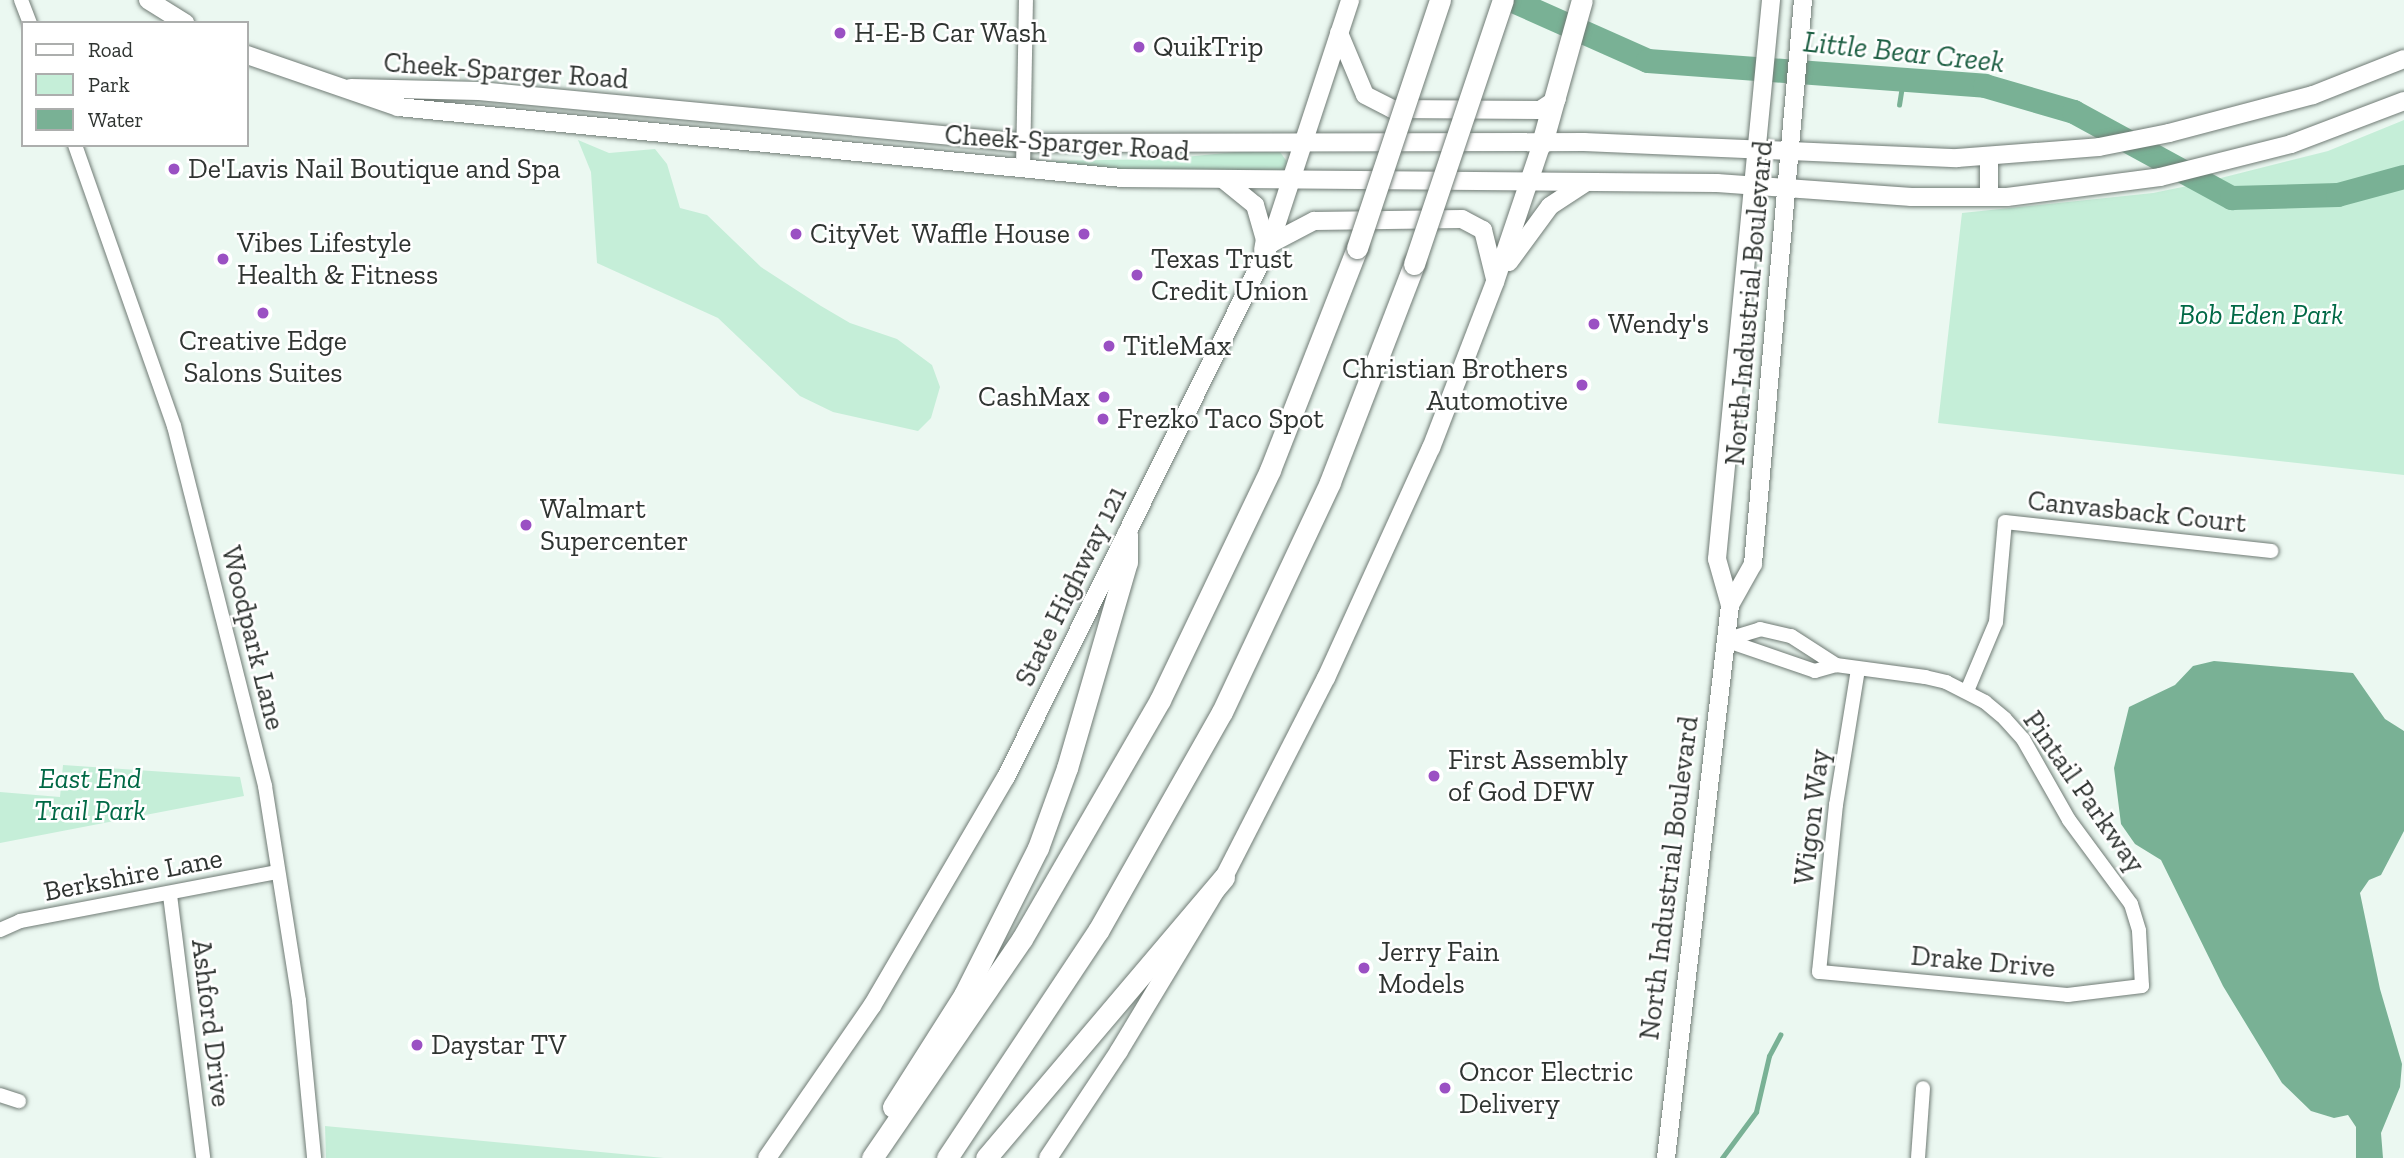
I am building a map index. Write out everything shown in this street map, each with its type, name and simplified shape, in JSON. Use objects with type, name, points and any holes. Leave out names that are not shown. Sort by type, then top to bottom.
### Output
[{"type":"highway","points":[[872,1158],[1022,939],[1160,700],[1270,470],[1357,248],[1440,0]]},
{"type":"highway","points":[[947,1158],[1091,942],[1222,712],[1330,482],[1414,264],[1503,0]]},
{"type":"highway","points":[[1542,143],[1582,0]]},
{"type":"highway","points":[[858,1158],[964,995],[1038,849],[1067,768],[1127,562],[1127,534]]},
{"type":"highway","points":[[986,1158],[1224,877]]},
{"type":"main road","points":[[148,0],[182,21]]},
{"type":"main road","name":"State Highway 121","points":[[767,1158],[872,1006],[1006,777],[1270,244],[1350,0]]},
{"type":"main road","name":"North Industrial Boulevard","points":[[1730,605],[1717,559],[1771,6]]},
{"type":"main road","name":"North Industrial Boulevard","points":[[1666,1158],[1730,605],[1753,564],[1802,8]]},
{"type":"main road","points":[[1339,33],[1365,95],[1392,109],[1540,110],[1559,90]]},
{"type":"main road","name":"Cheek-Sparger Road","points":[[248,55],[351,88],[398,107],[526,122],[1023,169],[1224,180],[1588,182],[1753,186],[1989,197],[2161,177],[2291,144],[2361,120],[2404,101]]},
{"type":"main road","name":"Cheek-Sparger Road","points":[[351,88],[402,86],[528,96],[1026,142],[1542,143],[1757,150],[1902,159],[1989,156],[2099,147],[2250,114],[2313,95],[2404,59]]},
{"type":"main road","points":[[526,122],[528,96]]},
{"type":"main road","points":[[681,137],[682,111]]},
{"type":"main road","points":[[1048,1158],[1119,1051],[1224,877],[1380,562],[1431,448],[1495,282],[1542,143]]},
{"type":"main road","points":[[1989,156],[1989,197]]},
{"type":"main road","points":[[1224,180],[1255,205],[1265,239],[1261,260]]},
{"type":"main road","points":[[1495,282],[1537,220],[1568,192],[1588,182]]},
{"type":"main road","points":[[1270,244],[1314,221],[1462,219],[1483,230],[1495,282]]},
{"type":"street","points":[[21,0],[29,21]]},
{"type":"street","points":[[1023,169],[1026,142],[1026,0]]},
{"type":"street","name":"Woodpark Lane","points":[[76,147],[173,426],[265,786],[276,872],[299,1001],[314,1158]]},
{"type":"street","name":"Canvasback Court","points":[[1967,691],[1996,622],[2005,522],[2271,551]]},
{"type":"street","name":"Pintail Parkway","points":[[1725,640],[1760,629],[1799,641],[1836,665],[1925,677],[1967,691],[1996,710],[2023,739],[2069,820],[2125,894],[2139,931],[2142,986]]},
{"type":"street","name":"Pintail Parkway","points":[[1725,640],[1786,663],[1823,672],[1836,665]]},
{"type":"street","points":[[1786,663],[1799,641]]},
{"type":"street","name":"Wigon Way","points":[[1819,972],[1836,805],[1858,669]]},
{"type":"street","name":"Berkshire Lane","points":[[0,930],[20,921],[276,872]]},
{"type":"street","name":"Ashford Drive","points":[[170,894],[203,1158]]},
{"type":"street","name":"Drake Drive","points":[[1819,972],[2068,995],[2142,986]]},
{"type":"street","points":[[1918,1158],[1923,1088]]},
{"type":"street","points":[[0,1095],[19,1101]]},
{"type":"green space","name":"Bob Eden Park","points":[[2404,120],[2404,475],[1938,423],[1962,213],[2153,193],[2197,184],[2328,151]]},
{"type":"green space","points":[[578,140],[609,153],[655,149],[667,164],[680,208],[707,215],[761,267],[821,306],[850,323],[897,339],[932,365],[940,387],[931,418],[918,431],[833,412],[800,396],[718,318],[597,263],[591,172]]},
{"type":"green space","points":[[1245,151],[1280,152],[1288,163],[1285,171],[1128,171],[1048,161],[1165,159]]},
{"type":"green space","name":"East End Trail Park","points":[[63,765],[240,777],[244,796],[0,843],[0,792],[60,797]]},
{"type":"green space","points":[[325,1126],[664,1158],[326,1158]]},
{"type":"water","points":[[2214,661],[2353,673],[2385,719],[2404,731],[2404,831],[2381,875],[2369,880],[2360,893],[2380,989],[2402,1064],[2400,1087],[2381,1133],[2383,1158],[2356,1158],[2356,1127],[2348,1115],[2334,1118],[2311,1111],[2282,1083],[2223,986],[2161,860],[2135,844],[2121,824],[2114,768],[2129,707],[2175,685],[2193,666]]},
{"type":"waterway","name":"Little Bear Creek","points":[[1511,0],[1648,61],[1985,86],[2074,112],[2232,198],[2338,195],[2404,177]]},
{"type":"waterway","points":[[1899,105],[1903,80]]},
{"type":"waterway","points":[[1722,1158],[1756,1112],[1769,1056],[1780,1035]]},
{"type":"place","name":"H-E-B Car Wash","points":[[840,33]]},
{"type":"place","name":"QuikTrip","points":[[1139,47]]},
{"type":"place","name":"De'Lavis Nail Boutique and Spa","points":[[174,169]]},
{"type":"place","name":"CityVet","points":[[796,234]]},
{"type":"place","name":"Waffle House","points":[[1084,234]]},
{"type":"place","name":"Vibes Lifestyle Health & Fitness","points":[[223,259]]},
{"type":"place","name":"Texas Trust Credit Union","points":[[1137,275]]},
{"type":"place","name":"Creative Edge Salons Suites","points":[[263,313]]},
{"type":"place","name":"Wendy's","points":[[1594,324]]},
{"type":"place","name":"TitleMax","points":[[1109,346]]},
{"type":"place","name":"Christian Brothers Automotive","points":[[1582,385]]},
{"type":"place","name":"CashMax","points":[[1104,397]]},
{"type":"place","name":"Frezko Taco Spot","points":[[1103,419]]},
{"type":"place","name":"Walmart Supercenter","points":[[526,525]]},
{"type":"place","name":"First Assembly of God DFW","points":[[1434,776]]},
{"type":"place","name":"Jerry Fain Models","points":[[1364,968]]},
{"type":"place","name":"Daystar TV","points":[[417,1045]]},
{"type":"place","name":"Oncor Electric Delivery","points":[[1445,1088]]}]
